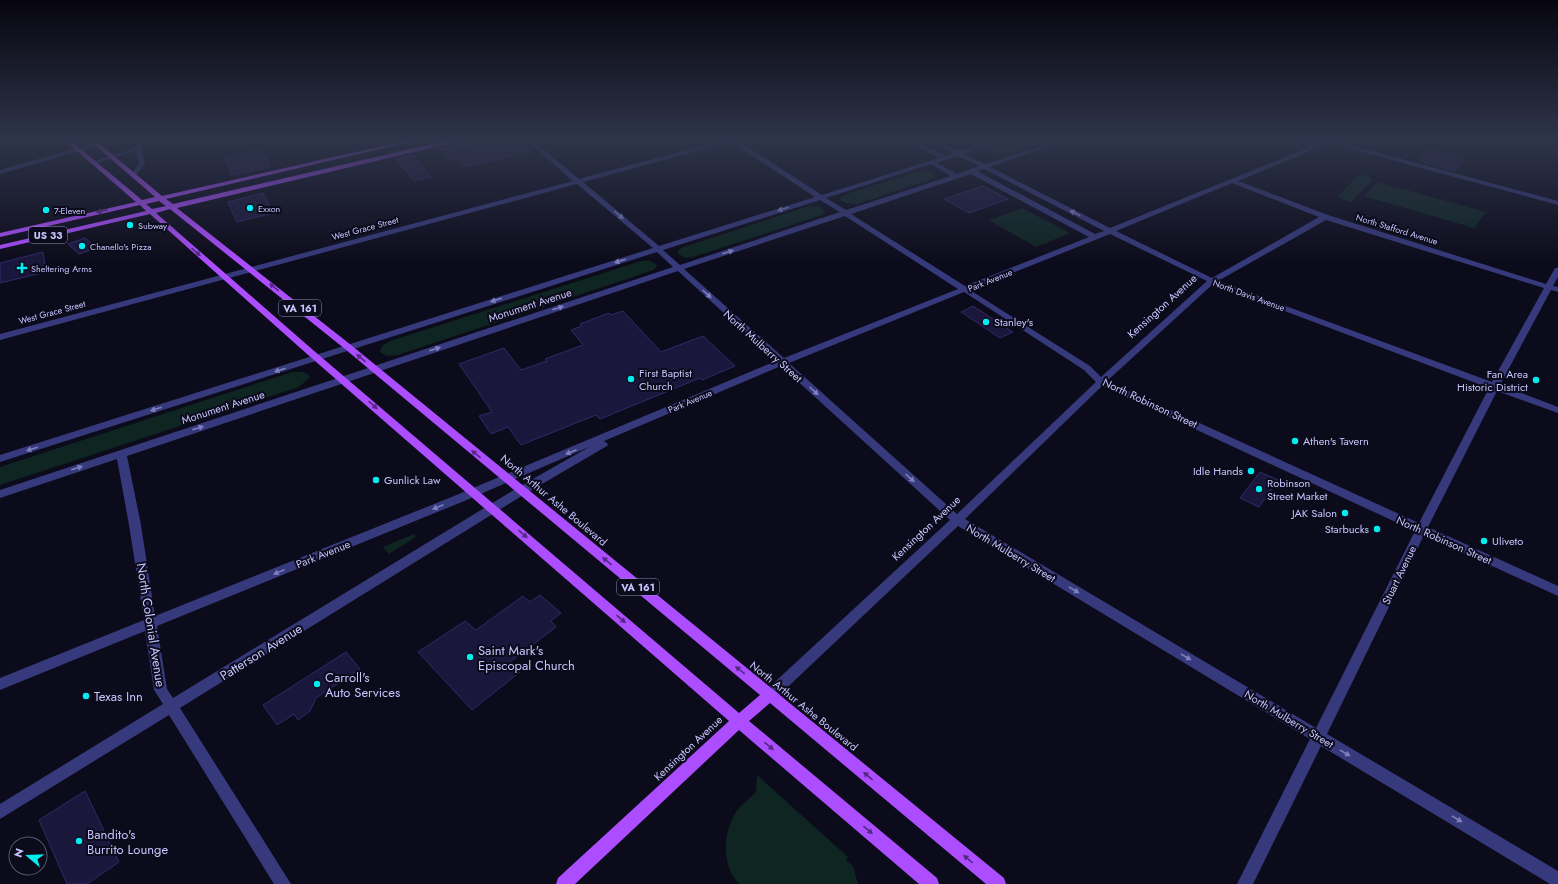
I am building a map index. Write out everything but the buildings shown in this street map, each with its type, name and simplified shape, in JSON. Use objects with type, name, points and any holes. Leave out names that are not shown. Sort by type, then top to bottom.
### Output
[{"type":"main road","name":"VA 161","points":[[114,180],[317,358],[931,884]]},
{"type":"main road","name":"North Arthur Ashe Boulevard","points":[[139,180],[206,236],[251,269],[348,347],[998,884]]},
{"type":"main road","name":"US 33","points":[[0,235],[238,180]]},
{"type":"main road","name":"US 33","points":[[0,246],[283,180]]},
{"type":"main road","name":"Kensington Avenue","points":[[564,884],[739,721],[770,695]]},
{"type":"street","name":"North Robinson Street","points":[[795,180],[1086,368],[1101,382],[1321,482],[1421,530],[1558,590]]},
{"type":"street","name":"Monument Avenue","points":[[0,459],[873,180]]},
{"type":"street","name":"Monument Avenue","points":[[0,494],[944,180]]},
{"type":"street","points":[[988,180],[1095,237]]},
{"type":"street","name":"North Davis Avenue","points":[[1012,180],[1110,231],[1212,281],[1558,410]]},
{"type":"street","points":[[1476,180],[1558,203]]},
{"type":"street","name":"North Mulberry Street","points":[[578,181],[657,249],[957,520],[1558,880]]},
{"type":"street","name":"West Grace Street","points":[[0,337],[578,181]]},
{"type":"street","name":"North Stafford Avenue","points":[[1232,181],[1325,217],[1554,288]]},
{"type":"street","name":"Park Avenue","points":[[0,684],[474,492],[782,362],[965,290],[1232,181]]},
{"type":"street","name":"Kensington Avenue","points":[[770,695],[957,520],[1101,382],[1212,281],[1325,217]]},
{"type":"street","name":"Stuart Avenue","points":[[1245,884],[1421,530],[1494,387],[1554,288],[1558,270]]},
{"type":"street","name":"Park Avenue","points":[[521,491],[646,420]]},
{"type":"street","name":"North Colonial Avenue","points":[[121,453],[135,525],[160,690],[283,884]]},
{"type":"street","name":"Patterson Avenue","points":[[0,812],[521,491]]},
{"type":"green space","points":[[890,180],[928,180],[857,204],[845,203],[840,198],[844,195]]},
{"type":"green space","points":[[1354,180],[1373,180],[1351,202],[1337,197]]},
{"type":"green space","points":[[1377,182],[1486,212],[1474,228],[1364,196]]},
{"type":"green space","points":[[809,206],[820,207],[825,212],[822,215],[693,257],[685,258],[677,253],[681,248]]},
{"type":"green space","points":[[1022,208],[1070,233],[1036,247],[989,220]]},
{"type":"green space","points":[[649,260],[657,265],[655,269],[651,271],[398,355],[387,356],[380,352],[382,346],[390,341],[641,261]]},
{"type":"green space","points":[[292,372],[303,372],[309,375],[309,378],[299,387],[0,485],[0,467]]},
{"type":"green space","points":[[414,534],[416,537],[389,554],[383,547]]},
{"type":"green space","points":[[757,775],[848,857],[846,860],[853,866],[858,884],[739,884],[733,877],[729,868],[726,839],[728,829],[736,812],[756,792]]},
{"type":"place","name":"Exxon","points":[[250,208]]},
{"type":"place","name":"7-Eleven","points":[[46,210]]},
{"type":"place","name":"Subway","points":[[130,225]]},
{"type":"place","name":"Chanello's Pizza","points":[[82,246]]},
{"type":"place","name":"Sheltering Arms","points":[[22,268]]},
{"type":"place","name":"Stanley's","points":[[986,322]]},
{"type":"place","name":"First Baptist Church","points":[[631,379]]},
{"type":"place","name":"Fan Area Historic District","points":[[1536,380]]},
{"type":"place","name":"Athen's Tavern","points":[[1295,441]]},
{"type":"place","name":"Idle Hands","points":[[1251,471]]},
{"type":"place","name":"Gunlick Law","points":[[376,480]]},
{"type":"place","name":"Robinson Street Market","points":[[1259,489]]},
{"type":"place","name":"JAK Salon","points":[[1345,513]]},
{"type":"place","name":"Starbucks","points":[[1377,529]]},
{"type":"place","name":"Uliveto","points":[[1484,541]]},
{"type":"place","name":"Saint Mark's Episcopal Church","points":[[470,657]]},
{"type":"place","name":"Carroll's Auto Services","points":[[317,684]]},
{"type":"place","name":"Texas Inn","points":[[86,696]]},
{"type":"place","name":"Bandito's Burrito Lounge","points":[[79,841]]}]
